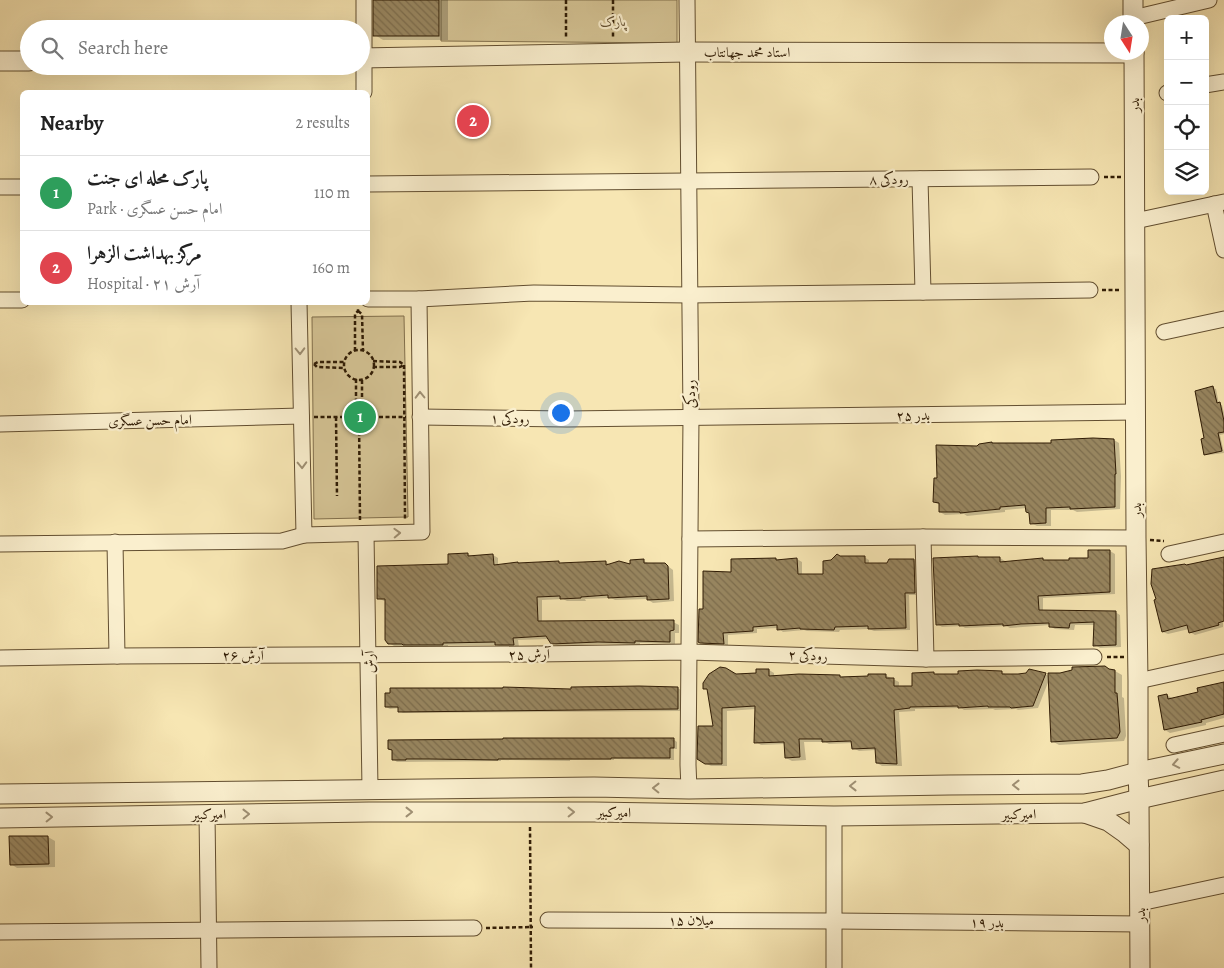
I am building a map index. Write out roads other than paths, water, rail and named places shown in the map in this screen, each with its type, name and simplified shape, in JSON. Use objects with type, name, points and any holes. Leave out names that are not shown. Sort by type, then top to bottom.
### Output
[{"type":"street","points":[[364,0],[364,20]]},
{"type":"street","name":"رودکی","points":[[687,0],[690,418],[689,789]]},
{"type":"street","points":[[1133,13],[1209,0]]},
{"type":"street","name":"استاد محمد جهانتاب","points":[[370,58],[687,52],[1104,53]]},
{"type":"street","name":"بدر","points":[[1134,60],[1140,968]]},
{"type":"street","points":[[0,61],[20,61]]},
{"type":"street","points":[[364,75],[364,90]]},
{"type":"street","points":[[1209,85],[1224,82]]},
{"type":"street","name":"رودکی ۸","points":[[370,184],[1090,177]]},
{"type":"street","points":[[920,179],[923,292]]},
{"type":"street","points":[[0,187],[20,187]]},
{"type":"street","points":[[1135,221],[1219,203],[1224,250]]},
{"type":"street","points":[[370,299],[534,294],[1090,290]]},
{"type":"street","points":[[0,544],[282,541],[304,535],[422,532],[418,299]]},
{"type":"street","points":[[0,300],[20,300]]},
{"type":"street","points":[[299,305],[304,535]]},
{"type":"street","points":[[1164,332],[1224,319]]},
{"type":"street","name":"بدر ۲۵","points":[[690,418],[1136,412]]},
{"type":"street","name":"امام حسن عسگری","points":[[0,424],[301,416]]},
{"type":"street","name":"رودکی ۱","points":[[420,417],[690,418]]},
{"type":"street","name":"آرش","points":[[364,534],[369,655],[370,789]]},
{"type":"street","points":[[923,537],[926,658]]},
{"type":"street","points":[[690,539],[1136,538]]},
{"type":"street","points":[[115,542],[117,656]]},
{"type":"street","points":[[1169,554],[1224,542]]},
{"type":"street","name":"آرش ۲۵","points":[[369,655],[690,652]]},
{"type":"street","name":"رودکی ۲","points":[[690,652],[926,658],[1094,657]]},
{"type":"street","name":"آرش ۲۶","points":[[0,658],[369,655]]},
{"type":"street","points":[[1138,681],[1224,662]]},
{"type":"street","points":[[1174,745],[1224,734]]},
{"type":"street","name":"امیرکبیر","points":[[0,794],[370,789],[594,787],[689,789],[1082,784],[1224,754]]},
{"type":"street","name":"امیرکبیر","points":[[0,818],[370,812],[594,812],[834,816],[1086,813],[1224,780]]},
{"type":"street","points":[[594,787],[594,812]]},
{"type":"street","points":[[1086,813],[1108,821],[1126,833],[1139,846]]},
{"type":"street","points":[[207,814],[208,968]]},
{"type":"street","points":[[834,816],[834,968]]},
{"type":"street","points":[[1140,903],[1224,884]]},
{"type":"street","name":"میلان ۱۵","points":[[548,920],[834,921]]},
{"type":"street","name":"بدر ۱۹","points":[[834,921],[1140,924]]},
{"type":"street","points":[[0,932],[474,928]]},
{"type":"place","name":"مرکز بهداشت الزهرا","points":[[473,121]]},
{"type":"place","name":"پارک محله ای جنت","points":[[360,417]]},
{"type":"park label","name":"پارک","points":[[613,21]]}]
